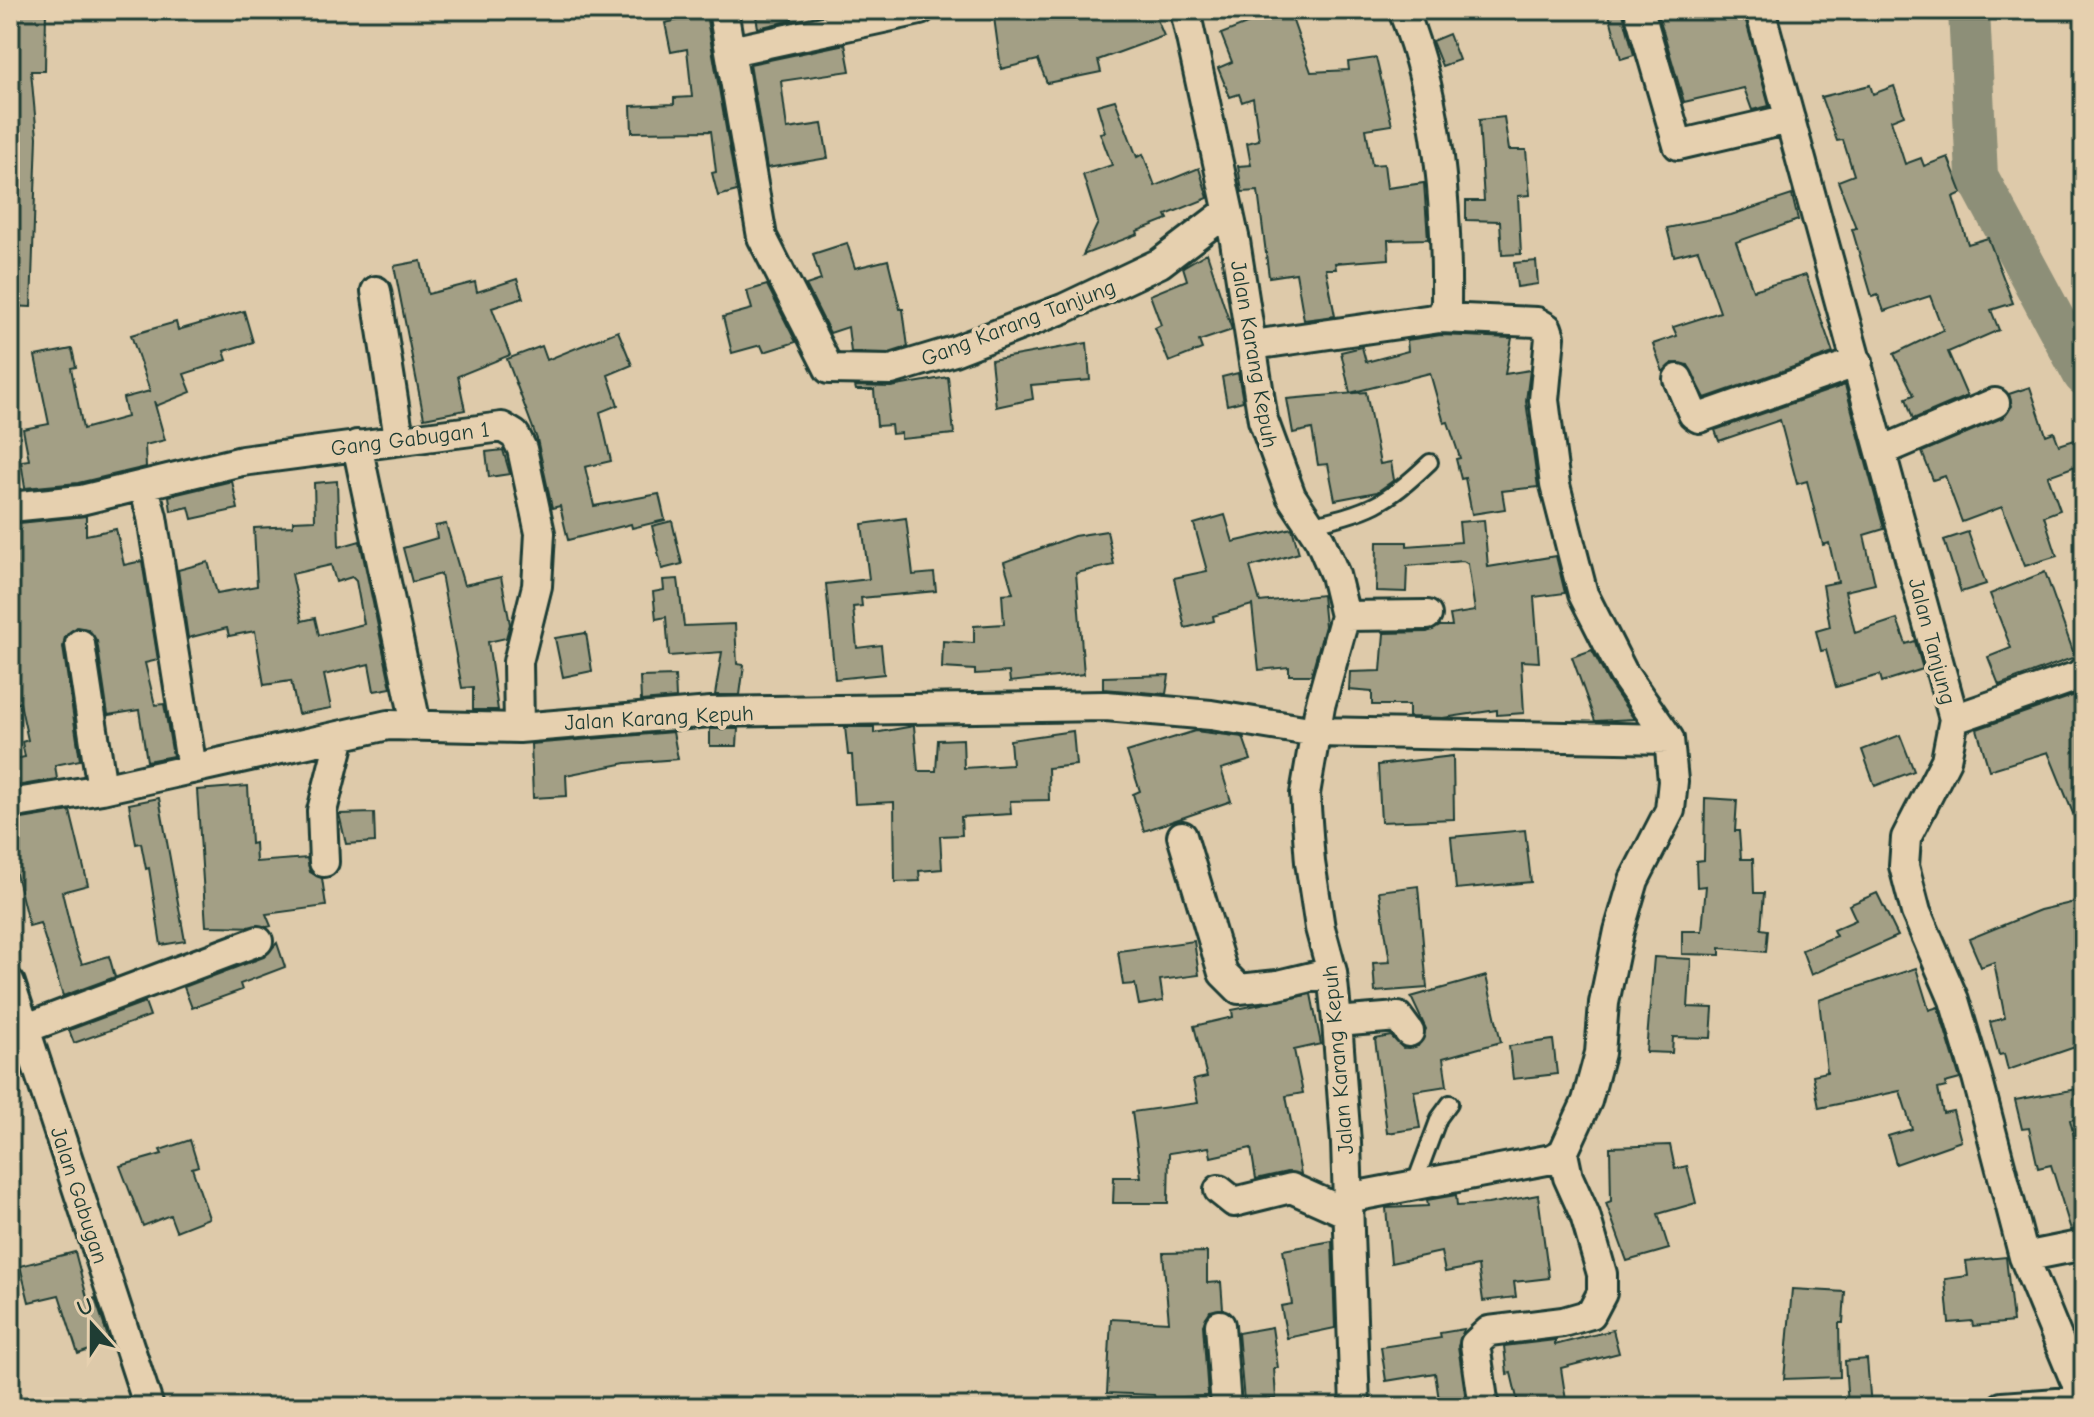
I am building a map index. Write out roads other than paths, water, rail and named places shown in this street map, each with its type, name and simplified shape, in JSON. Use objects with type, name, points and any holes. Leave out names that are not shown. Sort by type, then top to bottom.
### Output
[{"type":"street","name":"Gang Karang Tanjung","points":[[723,10],[762,237],[829,369],[891,370],[954,351],[1065,308],[1160,263],[1228,211]]},
{"type":"street","points":[[731,51],[802,23],[920,10]]},
{"type":"street","name":"Jalan Karang Kepuh","points":[[1185,10],[1228,211],[1253,345],[1263,420],[1273,457],[1291,496],[1310,525],[1335,575],[1345,616],[1316,732],[1305,794],[1316,902],[1332,972],[1337,1022],[1355,1407]]},
{"type":"street","points":[[1403,10],[1417,45],[1439,149],[1447,213],[1446,305],[1440,318]]},
{"type":"street","points":[[1639,10],[1678,145],[1790,119]]},
{"type":"street","name":"Jalan Tanjung","points":[[1760,10],[1954,719],[1946,760],[1906,838],[1904,866],[1916,912],[1954,1000],[1974,1064],[2024,1257],[2074,1378],[2084,1394]]},
{"type":"street","points":[[376,291],[399,438]]},
{"type":"street","points":[[1253,345],[1440,318],[1537,322],[1547,328],[1550,337],[1544,400],[1555,485],[1583,594],[1595,625],[1623,673],[1669,739],[1673,781],[1670,810],[1634,880],[1604,1003],[1600,1053],[1590,1089],[1563,1153],[1568,1177],[1585,1215],[1602,1274],[1602,1293],[1591,1314],[1563,1322],[1489,1331],[1475,1344],[1484,1407]]},
{"type":"street","points":[[1678,379],[1693,414],[1699,418],[1858,362]]},
{"type":"street","points":[[1882,451],[1995,403]]},
{"type":"street","name":"Gang Gabugan 1","points":[[10,507],[81,500],[242,461],[399,438],[502,427],[515,435],[522,449],[540,533],[537,586],[518,662],[519,728]]},
{"type":"street","points":[[357,445],[416,724]]},
{"type":"street","points":[[144,487],[152,517],[192,769]]},
{"type":"street","points":[[1345,616],[1427,615]]},
{"type":"street","points":[[80,644],[102,789]]},
{"type":"street","points":[[1954,719],[2082,676]]},
{"type":"street","name":"Jalan Karang Kepuh","points":[[10,804],[102,789],[388,725],[519,728],[711,712],[1106,706],[1211,715],[1316,732]]},
{"type":"street","points":[[1316,732],[1669,739]]},
{"type":"street","points":[[324,862],[322,811],[341,736]]},
{"type":"street","points":[[1182,836],[1223,973],[1239,989],[1278,985],[1332,972]]},
{"type":"street","points":[[24,1029],[258,941]]},
{"type":"street","name":"Jalan Gabugan","points":[[10,983],[149,1407]]},
{"type":"street","points":[[1337,1022],[1398,1017],[1409,1032]]},
{"type":"street","points":[[1219,1190],[1234,1202],[1291,1188],[1347,1205],[1414,1185],[1552,1159],[1563,1153]]},
{"type":"street","points":[[2024,1257],[2084,1245]]},
{"type":"street","points":[[1220,1325],[1226,1407]]},
{"type":"street","points":[[2002,1407],[2084,1401]]},
{"type":"lane","points":[[1310,525],[1361,513],[1392,498],[1430,462]]},
{"type":"lane","points":[[1414,1185],[1439,1118],[1450,1103]]},
{"type":"waterway","points":[[1969,10],[1977,176],[2084,375]]}]
